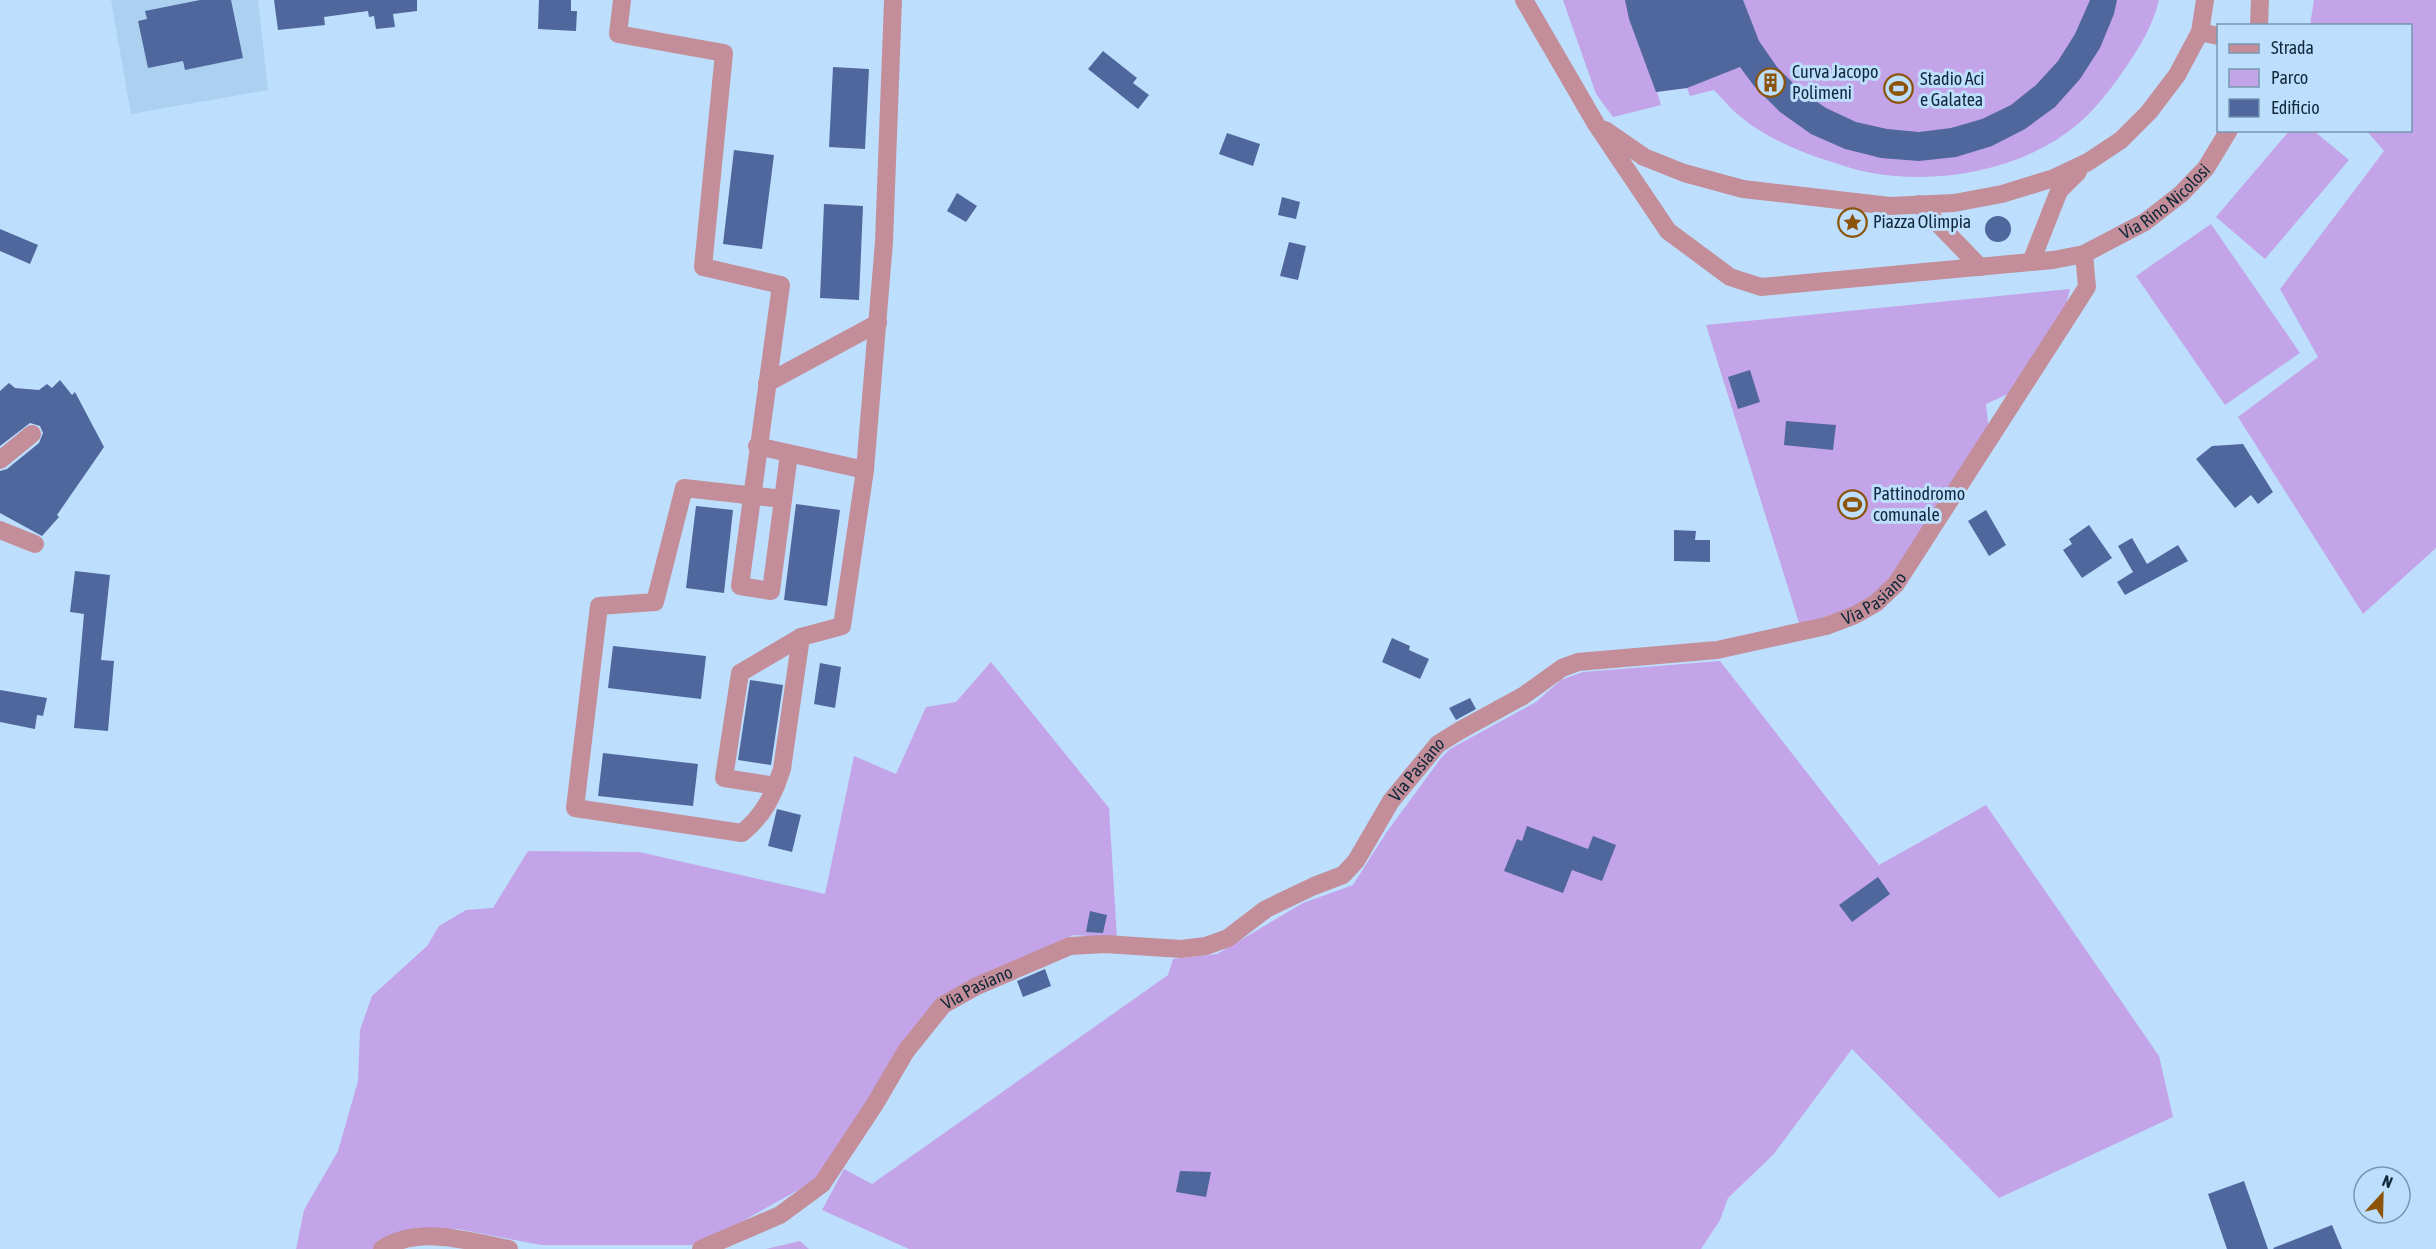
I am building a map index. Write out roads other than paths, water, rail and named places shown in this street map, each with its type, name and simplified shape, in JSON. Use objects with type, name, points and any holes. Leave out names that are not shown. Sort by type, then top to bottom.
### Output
[{"type":"street","points":[[622,0],[618,34],[724,53],[703,267],[781,285],[757,447],[740,586],[771,591],[789,454]]},
{"type":"street","points":[[776,786],[724,778],[740,673],[801,637],[842,626],[866,470],[878,323],[884,242],[893,0]]},
{"type":"street","name":"Via Rino Nicolosi","points":[[1524,0],[1596,124],[1668,231],[1730,277],[1761,287],[2031,262],[2085,254],[2145,222],[2181,194],[2206,168],[2228,132]]},
{"type":"street","points":[[1596,124],[1644,157],[1684,173],[1743,189],[1890,206],[1954,203],[2002,194],[2054,178],[2088,162],[2121,140],[2149,112],[2176,75],[2200,32],[2205,0]]},
{"type":"street","points":[[2259,24],[2260,0]]},
{"type":"street","points":[[2200,32],[2217,36]]},
{"type":"street","points":[[2031,262],[2059,191],[2088,162]]},
{"type":"street","points":[[1919,204],[1980,267]]},
{"type":"street","name":"Via Pasiano","points":[[700,1249],[780,1215],[822,1184],[875,1104],[906,1051],[943,1005],[977,986],[1070,946],[1105,944],[1181,949],[1206,946],[1228,938],[1266,909],[1314,885],[1343,875],[1356,861],[1391,801],[1438,744],[1523,696],[1562,668],[1578,662],[1717,650],[1826,627],[1856,615],[1876,603],[1896,584],[2087,287],[2085,254]]},
{"type":"street","points":[[767,383],[878,323]]},
{"type":"street","points":[[0,460],[32,434]]},
{"type":"street","points":[[757,447],[866,470]]},
{"type":"street","points":[[783,500],[684,488],[655,602],[599,606],[575,808],[742,833],[758,820],[776,786],[782,769],[801,637]]},
{"type":"street","points":[[0,530],[35,544]]},
{"type":"street","points":[[382,1249],[391,1243],[430,1236],[509,1249]]},
{"type":"place","name":"Curva Jacopo Polimeni","points":[[1771,82]]},
{"type":"place","name":"Stadio Aci e Galatea","points":[[1899,89]]},
{"type":"place","name":"Piazza Olimpia","points":[[1852,222]]},
{"type":"place","name":"Pattinodromo comunale","points":[[1852,504]]}]
